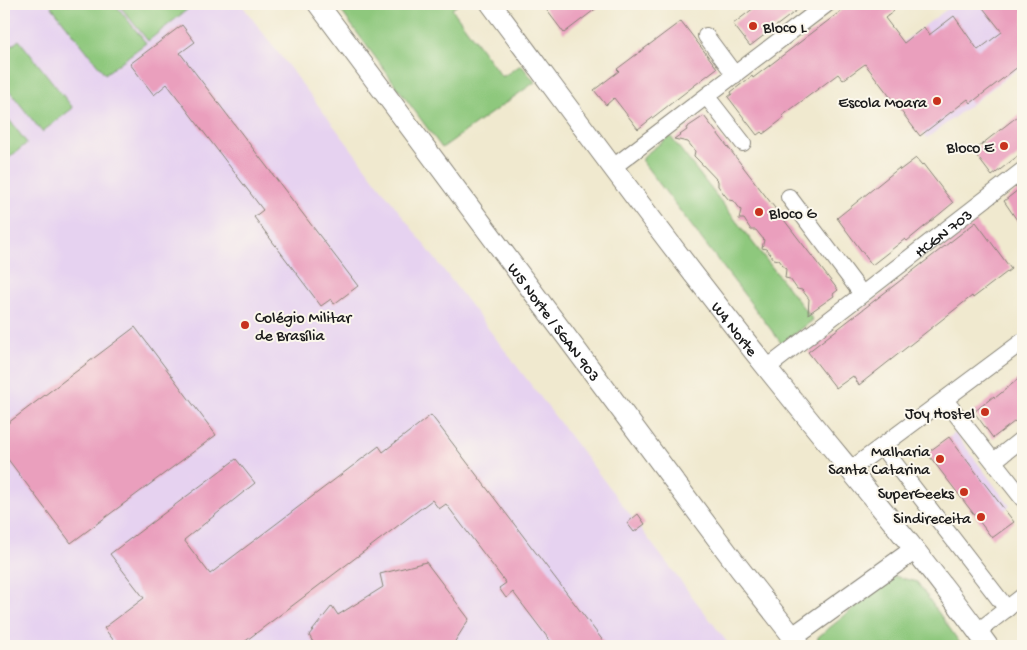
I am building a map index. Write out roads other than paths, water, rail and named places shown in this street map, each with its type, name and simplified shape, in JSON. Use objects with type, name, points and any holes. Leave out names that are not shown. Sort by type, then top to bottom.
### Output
[{"type":"main road","name":"W5 Norte / SGAN 903","points":[[318,4],[739,568],[797,642]]},
{"type":"main road","name":"W4 Norte","points":[[491,4],[612,168],[767,368],[914,550],[983,639]]},
{"type":"main road","points":[[797,642],[914,550]]},
{"type":"street","points":[[612,168],[827,4]]},
{"type":"street","points":[[706,36],[735,75]]},
{"type":"street","points":[[707,97],[743,143]]},
{"type":"street","name":"HCGN 703","points":[[767,368],[1023,170]]},
{"type":"street","points":[[789,197],[862,294]]},
{"type":"street","points":[[850,470],[1023,340]]},
{"type":"street","points":[[945,400],[1023,499]]},
{"type":"street","points":[[994,461],[1023,438]]},
{"type":"street","points":[[882,447],[1007,609]]},
{"type":"street","points":[[983,639],[1007,609],[1023,596]]},
{"type":"place","name":"Bloco L","points":[[753,26]]},
{"type":"place","name":"Escola Moara","points":[[937,101]]},
{"type":"place","name":"Bloco E","points":[[1004,146]]},
{"type":"place","name":"Bloco G","points":[[759,212]]},
{"type":"place","name":"Colégio Militar de Brasília","points":[[245,325]]},
{"type":"place","name":"Joy Hostel","points":[[985,412]]},
{"type":"place","name":"Malharia Santa Catarina","points":[[940,459]]},
{"type":"place","name":"SuperGeeks","points":[[964,492]]},
{"type":"place","name":"Sindireceita","points":[[981,517]]}]
